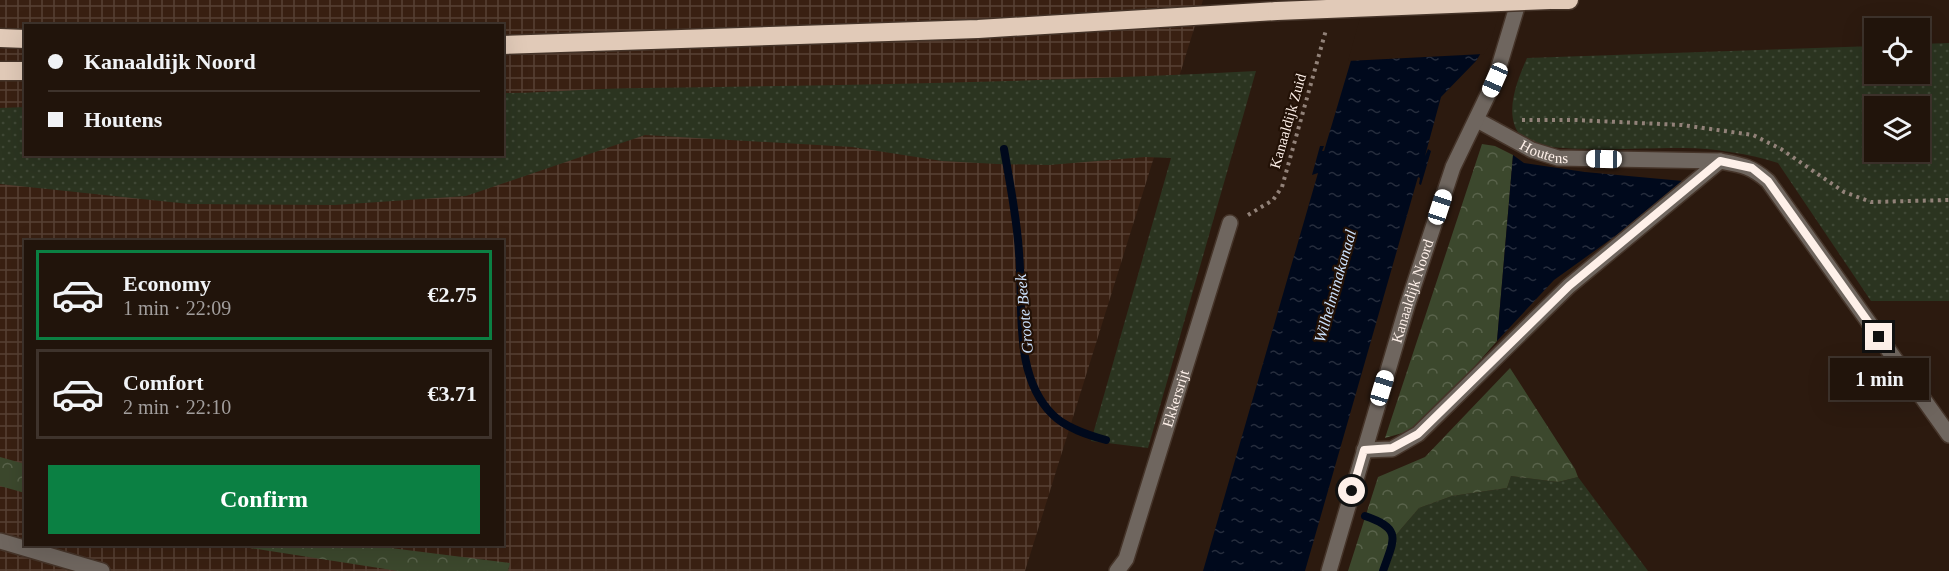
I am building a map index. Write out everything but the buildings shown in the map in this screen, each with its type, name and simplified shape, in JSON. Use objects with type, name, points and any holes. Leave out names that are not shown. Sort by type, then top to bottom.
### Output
[{"type":"highway","points":[[504,45],[978,29],[1277,11],[1569,0]]},
{"type":"highway","points":[[0,38],[24,39]]},
{"type":"highway","points":[[0,71],[24,71]]},
{"type":"street","name":"Kanaaldijk Noord","points":[[1329,571],[1407,306],[1453,167],[1495,80],[1519,0]]},
{"type":"street","name":"Houtens","points":[[1477,120],[1532,150],[1558,158],[1720,161],[1752,168],[1768,181],[1949,435]]},
{"type":"street","points":[[1364,450],[1392,448],[1418,434],[1569,286],[1720,161]]},
{"type":"street","name":"Ekkersrijt","points":[[1117,571],[1126,559],[1230,223]]},
{"type":"street","points":[[0,541],[102,571]]},
{"type":"path","name":"Kanaaldijk Zuid","points":[[1230,223],[1273,200],[1282,187],[1328,23]]},
{"type":"shaded area","points":[[0,0],[1203,0],[1025,571],[0,571]]},
{"type":"green space","points":[[1949,43],[1949,301],[1871,301],[1778,163],[1744,154],[1707,149],[1574,149],[1535,144],[1524,139],[1517,131],[1512,111],[1516,88],[1527,58],[1864,46],[1864,84],[1930,84],[1930,44]]},
{"type":"green space","points":[[1256,71],[1148,448],[1091,441],[1171,158],[1145,157],[1049,165],[997,164],[942,161],[852,147],[645,135],[466,196],[335,205],[189,204],[0,184],[0,108],[24,107],[24,156],[504,156],[504,93]]},
{"type":"green space","points":[[1482,144],[1495,146],[1513,155],[1497,341],[1431,416],[1406,432],[1385,438]]},
{"type":"green space","points":[[1510,368],[1578,477],[1558,482],[1511,476],[1507,488],[1452,496],[1419,508],[1395,536],[1383,571],[1348,571],[1378,477],[1425,457]]},
{"type":"green space","points":[[0,457],[24,464],[24,493],[0,486]]},
{"type":"green space","points":[[1511,476],[1558,482],[1578,477],[1648,571],[1383,571],[1395,536],[1419,508],[1452,496],[1507,488]]},
{"type":"green space","points":[[237,546],[375,546],[510,563],[508,571],[398,571]]},
{"type":"water","name":"Wilhelminakanaal","points":[[1369,0],[1487,43],[1476,61],[1441,97],[1425,156],[1428,149],[1431,151],[1421,185],[1418,177],[1305,571],[1203,571],[1318,173],[1312,175],[1320,146],[1324,146],[1322,151],[1324,151]]},
{"type":"water","points":[[1513,155],[1524,163],[1585,172],[1683,181],[1650,211],[1554,280],[1497,341]]},
{"type":"pier","points":[[1365,0],[1503,0],[1490,44],[1484,54],[1348,61]]},
{"type":"waterway","name":"Groote Beek","points":[[1004,149],[1018,240],[1023,338],[1031,380],[1040,399],[1058,420],[1106,440]]},
{"type":"waterway","name":"Groote Beek","points":[[1365,516],[1385,526],[1392,536],[1383,571]]},
{"type":"route","points":[[1352,491],[1364,450],[1392,448],[1418,434],[1569,286],[1720,161],[1752,168],[1768,181],[1879,337]]}]
